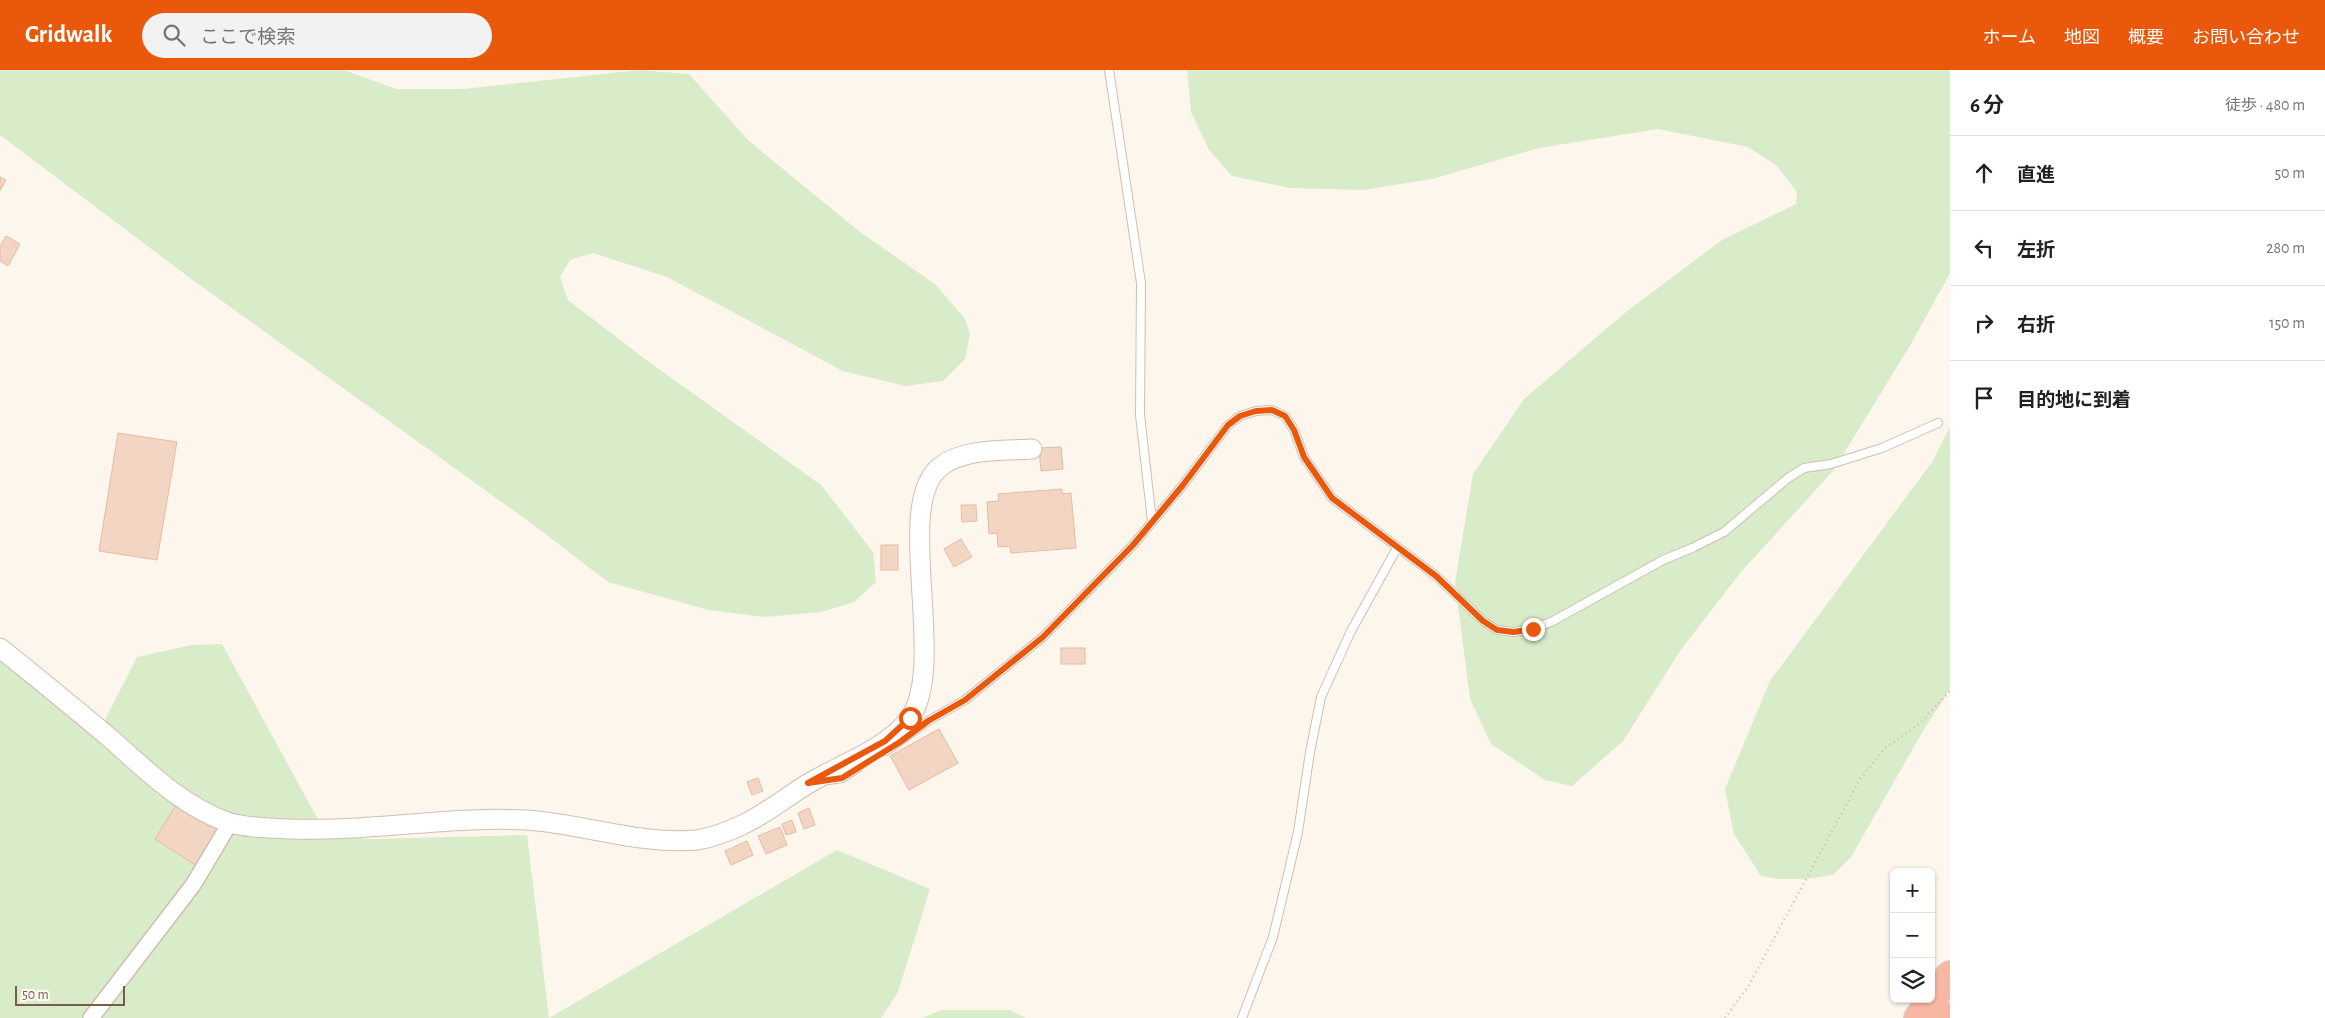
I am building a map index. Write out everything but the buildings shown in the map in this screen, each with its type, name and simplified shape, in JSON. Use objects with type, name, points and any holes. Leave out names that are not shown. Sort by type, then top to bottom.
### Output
[{"type":"highway","points":[[1918,1018],[1950,975]]},
{"type":"street","points":[[0,648],[168,788],[207,813],[230,823],[260,828],[314,830],[369,829],[442,822],[528,820],[641,838],[699,840],[743,824],[808,783],[885,741],[910,718],[921,692],[924,653],[920,552],[922,503],[928,482],[939,468],[958,458],[1032,448]]},
{"type":"street","points":[[91,1018],[193,886],[230,823]]},
{"type":"lane","points":[[1109,70],[1142,283],[1140,415],[1152,521]]},
{"type":"lane","points":[[808,783],[842,778],[900,742],[928,721],[965,700],[1043,637],[1133,545],[1183,485],[1228,425],[1240,416],[1256,411],[1272,410],[1285,416],[1294,430],[1304,457],[1332,498],[1436,576],[1483,621],[1497,630],[1514,632],[1533,629],[1572,612],[1663,560],[1724,532],[1788,478],[1804,468],[1831,464],[1882,448],[1938,423]]},
{"type":"lane","points":[[1242,1018],[1273,937],[1298,832],[1310,752],[1321,697],[1351,631],[1397,548]]},
{"type":"path","points":[[1725,1018],[1754,977],[1860,779],[1885,748],[1917,726],[1950,691]]},
{"type":"green space","points":[[0,70],[344,70],[396,89],[463,89],[640,70],[689,74],[749,141],[860,232],[935,284],[965,319],[970,334],[965,359],[943,381],[905,386],[843,371],[667,277],[593,253],[570,260],[560,277],[568,300],[645,359],[821,485],[873,552],[876,582],[854,602],[821,612],[764,617],[709,610],[608,582],[531,523],[190,278],[0,135]]},
{"type":"green space","points":[[1187,70],[1950,70],[1950,273],[1911,344],[1833,471],[1740,573],[1680,651],[1623,741],[1572,786],[1545,780],[1491,744],[1470,699],[1455,582],[1473,474],[1524,399],[1626,312],[1722,240],[1796,204],[1797,192],[1776,165],[1748,147],[1658,129],[1539,148],[1432,179],[1363,190],[1290,188],[1232,176],[1209,150],[1191,112]]},
{"type":"green space","points":[[1950,427],[1950,689],[1923,731],[1851,857],[1833,875],[1806,879],[1779,879],[1761,876],[1734,834],[1725,789],[1770,681],[1932,462]]},
{"type":"green space","points":[[222,644],[327,836],[372,839],[527,835],[549,1018],[0,1018],[0,648],[100,730],[137,657],[192,645]]},
{"type":"green space","points":[[837,850],[930,889],[898,992],[881,1018],[549,1018]]},
{"type":"green space","points":[[941,1010],[1009,1010],[1026,1018],[923,1018]]},
{"type":"route","points":[[910,718],[885,741],[808,783],[842,778],[900,742],[928,721],[965,700],[1043,637],[1133,545],[1183,485],[1228,425],[1240,416],[1256,411],[1272,410],[1285,416],[1294,430],[1304,457],[1332,498],[1436,576],[1483,621],[1497,630],[1514,632],[1533,629]]}]
